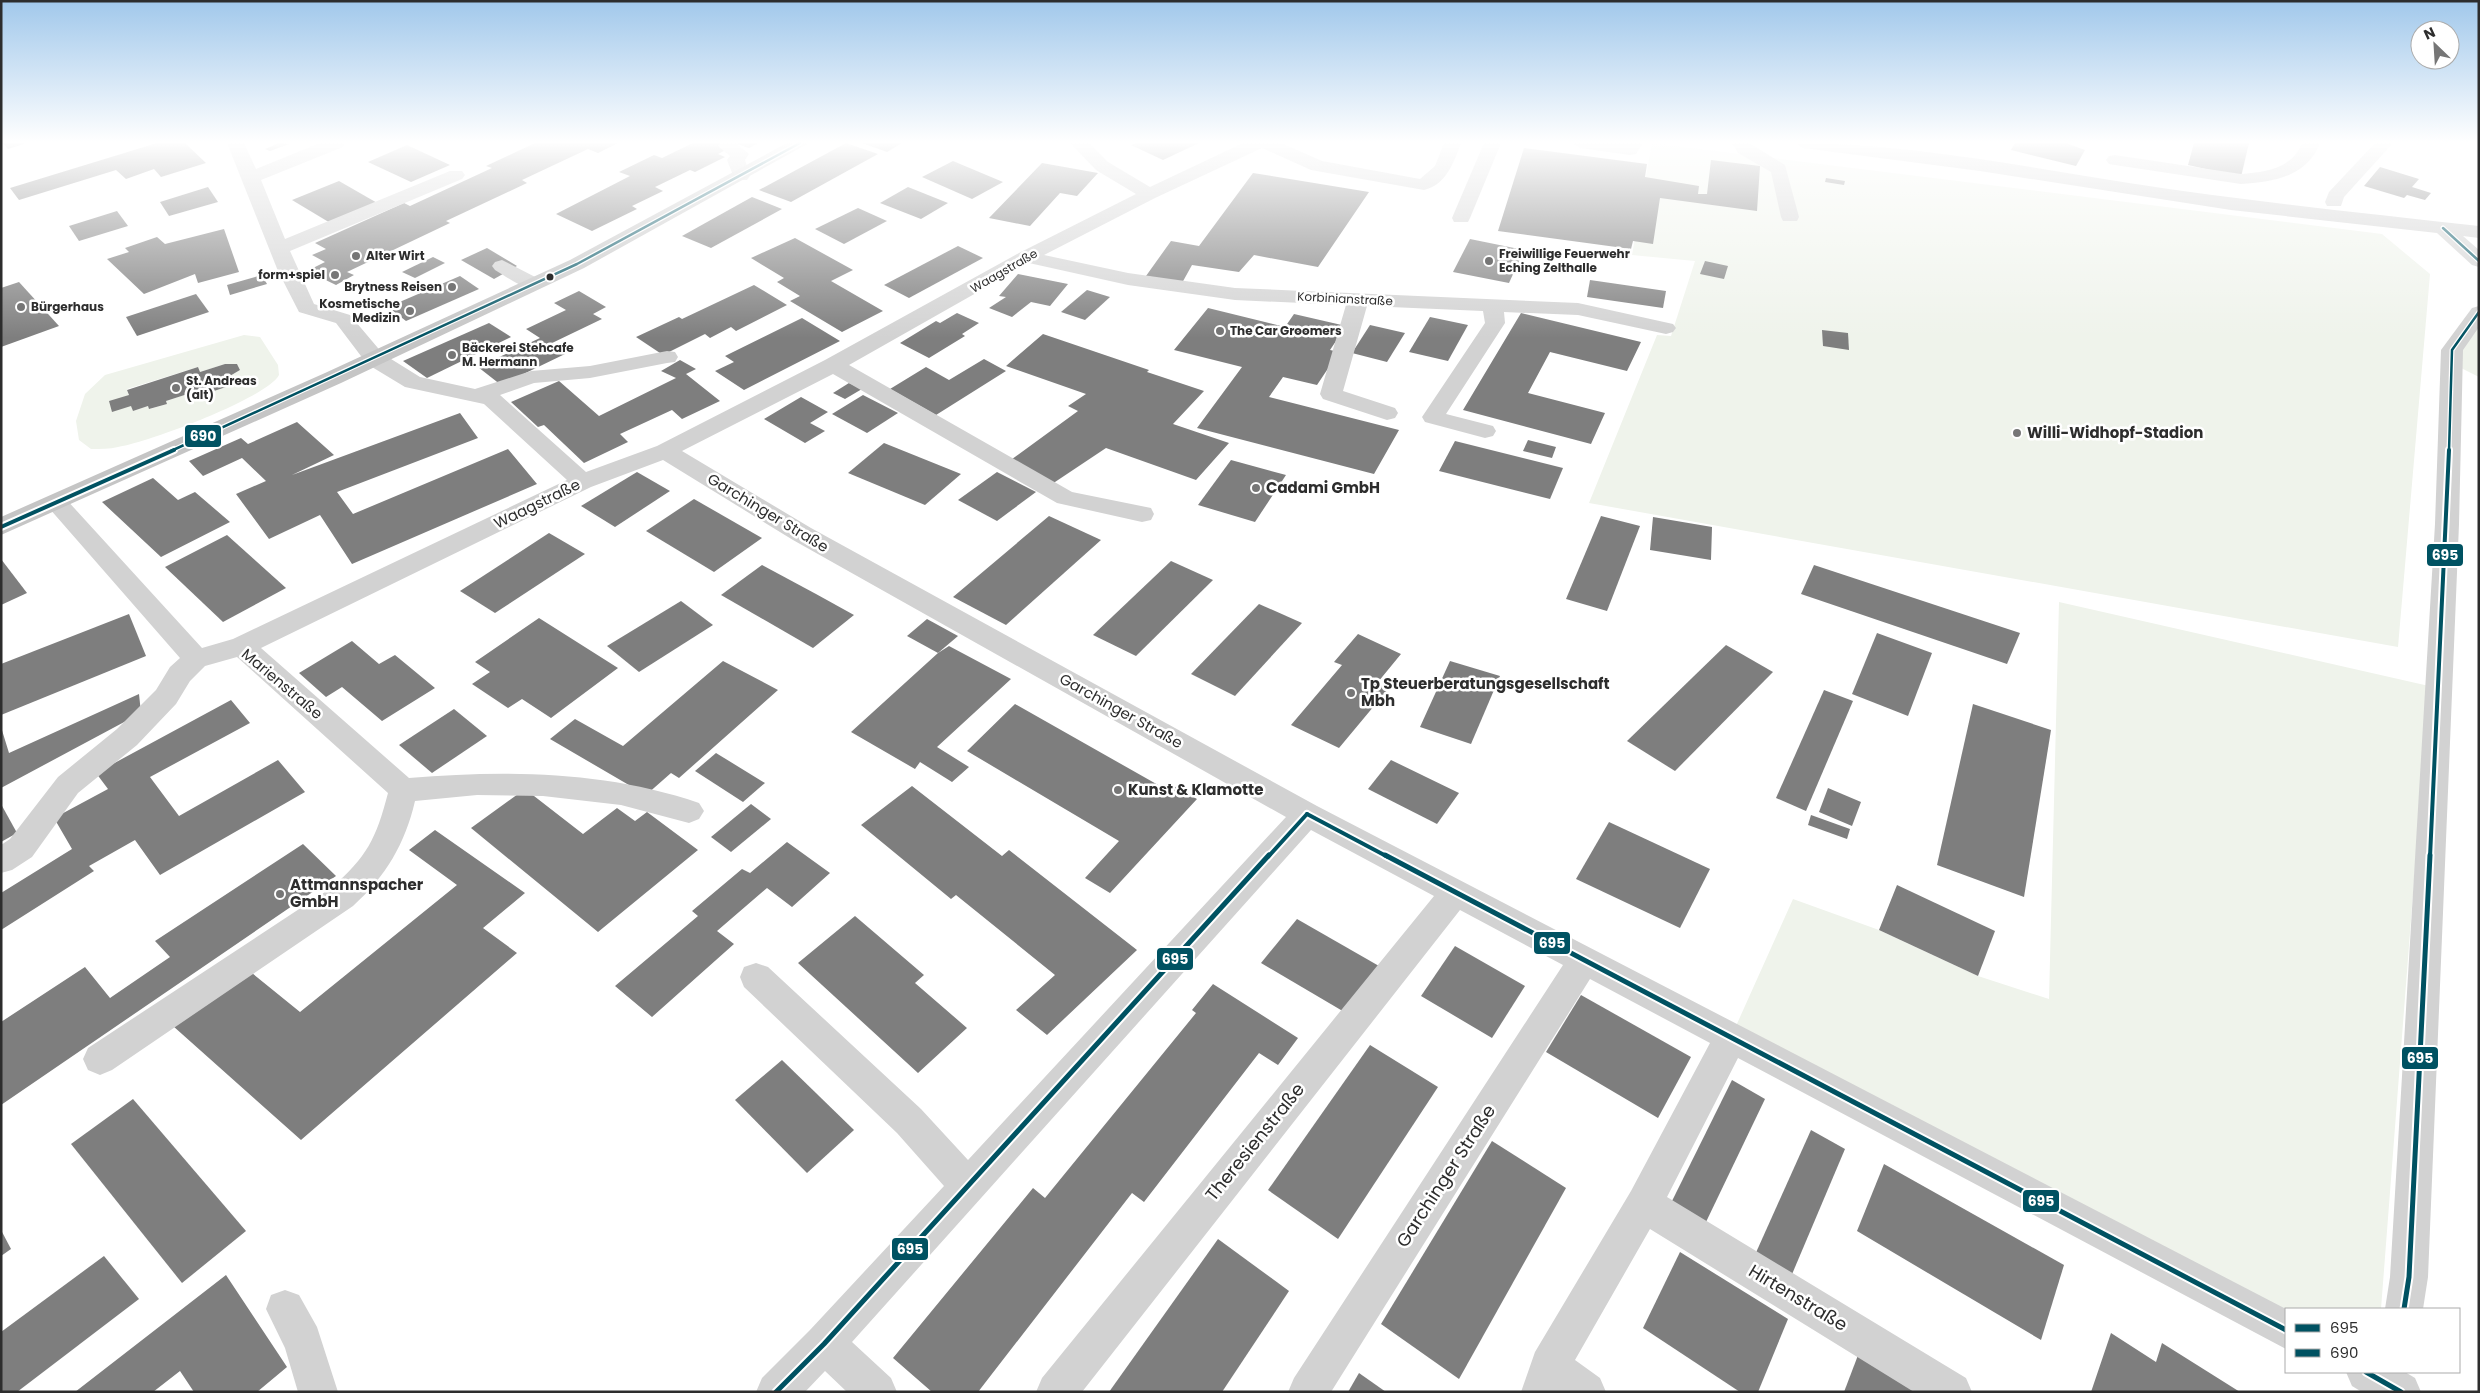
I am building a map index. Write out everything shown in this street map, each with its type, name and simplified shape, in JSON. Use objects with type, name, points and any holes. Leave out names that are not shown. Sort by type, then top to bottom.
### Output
[{"type":"main road","points":[[1,526],[375,358],[577,264],[681,208]]},
{"type":"street","points":[[262,208],[306,308],[343,319],[375,358],[413,382],[491,399],[583,482]]},
{"type":"street","points":[[279,248],[376,208]]},
{"type":"street","name":"Waagstraße","points":[[242,646],[583,482],[665,451],[833,365],[1026,257],[1122,208]]},
{"type":"street","points":[[1461,218],[1465,208]]},
{"type":"street","points":[[1788,208],[1790,217]]},
{"type":"street","points":[[2282,208],[2447,221],[2479,261]]},
{"type":"street","points":[[2370,208],[2447,221],[2479,232]]},
{"type":"street","name":"Korbinianstraße","points":[[1026,257],[1128,279],[1235,294],[1578,309],[1666,328]]},
{"type":"street","points":[[502,266],[534,284]]},
{"type":"street","points":[[1358,300],[1331,394],[1388,413]]},
{"type":"street","points":[[1485,430],[1433,417],[1495,323],[1493,306]]},
{"type":"street","points":[[2404,1308],[2409,1277],[2447,524],[2452,350],[2479,312]]},
{"type":"street","points":[[476,396],[532,377],[590,372],[667,357]]},
{"type":"street","points":[[833,365],[1065,498],[1142,514]]},
{"type":"street","name":"Garchinger Straße","points":[[665,451],[802,534],[1307,814],[2285,1329]]},
{"type":"street","points":[[1,861],[20,848],[68,785],[127,737],[166,697],[180,674],[196,659],[57,502]]},
{"type":"street","name":"Marienstraße","points":[[196,659],[242,646],[403,790]]},
{"type":"street","points":[[100,1059],[334,902],[363,879],[383,854],[390,839],[403,790],[477,784],[543,785],[621,793],[689,811]]},
{"type":"street","points":[[776,1392],[824,1344],[1307,814]]},
{"type":"street","name":"Theresienstraße","points":[[1056,1392],[1455,892]]},
{"type":"street","name":"Garchinger Straße","points":[[1308,1392],[1584,960]]},
{"type":"street","points":[[756,977],[909,1120],[968,1186]]},
{"type":"street","points":[[1586,1392],[1545,1379],[1644,1204],[1730,1037]]},
{"type":"street","name":"Hirtenstraße","points":[[1644,1204],[1952,1392]]},
{"type":"street","points":[[285,1309],[304,1341],[318,1392]]},
{"type":"street","points":[[824,1344],[877,1392]]},
{"type":"shaded area","name":"Willi-Widhopf-Stadion","points":[[1640,208],[2173,208],[2382,234],[2430,274],[2398,647],[1589,503],[1657,335],[1671,336],[1695,261],[1632,255]]},
{"type":"shaded area","points":[[2479,324],[2479,377],[2461,368],[2460,347]]},
{"type":"shaded area","points":[[244,335],[260,337],[278,365],[279,375],[270,385],[253,395],[179,429],[133,444],[91,449],[79,440],[76,421],[85,394],[105,375]],"holes":[[[225,364],[237,364],[240,370],[223,380],[225,387],[202,395],[200,390],[166,401],[167,404],[150,409],[148,406],[133,411],[127,389],[198,367],[200,372]]]},
{"type":"shaded area","points":[[2059,602],[2429,686],[2381,1308],[2285,1308],[2285,1313],[1736,1026],[1793,899],[1879,930],[1978,976],[2049,999]]},
{"type":"building","points":[[164,208],[197,208],[169,216]]},
{"type":"building","points":[[305,208],[370,208],[332,224]]},
{"type":"building","points":[[393,208],[474,208],[446,221],[450,223],[347,272],[354,275],[336,285],[307,271],[325,262],[312,255],[326,249],[315,243]]},
{"type":"building","points":[[568,208],[637,209],[592,231],[556,214]]},
{"type":"building","points":[[732,208],[782,209],[711,248],[682,236]]},
{"type":"building","points":[[858,208],[887,221],[844,244],[815,229]]},
{"type":"building","points":[[893,208],[940,208],[921,219]]},
{"type":"building","points":[[999,208],[1046,208],[1030,226],[989,218]]},
{"type":"building","points":[[1227,208],[1358,208],[1318,267],[1254,255],[1239,272],[1192,265],[1182,283],[1146,276],[1171,241],[1199,246]]},
{"type":"building","points":[[1505,208],[1658,208],[1653,244],[1633,241],[1631,249],[1498,231]]},
{"type":"building","points":[[1735,208],[1757,208],[1757,211]]},
{"type":"building","points":[[117,211],[128,226],[79,241],[69,226]]},
{"type":"building","points":[[224,229],[239,272],[198,283],[195,274],[144,294],[107,259],[129,252],[125,248],[157,237],[165,244]]},
{"type":"building","points":[[795,238],[853,270],[831,281],[883,311],[842,332],[790,301],[800,296],[777,282],[784,278],[751,258]]},
{"type":"building","name":"Freiwillige Feuerwehr Eching Zelthalle","points":[[1470,239],[1524,250],[1509,283],[1453,272]]},
{"type":"building","points":[[958,246],[983,258],[909,298],[884,285]]},
{"type":"building","points":[[487,248],[517,266],[494,279],[461,260]]},
{"type":"building","points":[[433,257],[445,263],[415,278],[402,272]]},
{"type":"building","points":[[1705,261],[1728,266],[1724,279],[1700,274]]},
{"type":"building","points":[[1018,274],[1068,284],[1050,306],[1031,302],[1012,317],[989,308],[1006,297],[999,296]]},
{"type":"building","points":[[262,275],[267,284],[230,295],[227,285]]},
{"type":"building","points":[[460,276],[479,289],[406,321],[388,307]]},
{"type":"building","points":[[1590,280],[1666,291],[1663,308],[1587,297]]},
{"type":"building","name":"Bürgerhaus","points":[[19,282],[59,326],[1,347],[1,288]]},
{"type":"building","points":[[754,285],[787,305],[736,331],[731,327],[710,338],[705,334],[663,355],[636,337],[679,317],[682,319]]},
{"type":"building","points":[[1087,290],[1110,297],[1085,320],[1061,312]]},
{"type":"building","points":[[579,291],[606,307],[593,314],[602,319],[550,344],[565,354],[501,385],[478,367],[540,338],[526,329],[566,310],[554,303]]},
{"type":"building","points":[[196,294],[209,312],[137,336],[126,317]]},
{"type":"building","points":[[1208,308],[1285,327],[1294,314],[1346,326],[1330,350],[1339,352],[1317,385],[1283,377],[1269,397],[1399,430],[1374,474],[1197,428],[1242,367],[1174,350]]},
{"type":"building","points":[[957,313],[979,323],[962,334],[965,336],[929,358],[900,343],[936,321],[940,323]]},
{"type":"building","points":[[1521,313],[1641,342],[1627,371],[1550,352],[1528,393],[1605,413],[1591,444],[1463,410]]},
{"type":"building","points":[[1430,317],[1468,325],[1448,361],[1409,352]]},
{"type":"building","points":[[802,318],[840,341],[744,390],[715,371],[734,362],[725,356]]},
{"type":"building","points":[[489,323],[511,337],[427,378],[403,361]]},
{"type":"building","points":[[1370,325],[1405,333],[1387,362],[1352,353]]},
{"type":"building","points":[[1822,330],[1848,333],[1849,350],[1823,346]]},
{"type":"building","points":[[1043,334],[1204,391],[1173,424],[1229,443],[1196,480],[1106,448],[1052,484],[1008,462],[1078,411],[1068,406],[1086,394],[1006,366]]},
{"type":"building","points":[[984,359],[1006,371],[936,415],[890,389],[926,367],[949,380]]},
{"type":"building","points":[[680,360],[696,369],[686,374],[720,401],[682,419],[672,410],[620,434],[628,442],[584,463],[544,425],[538,427],[511,402],[559,381],[599,416],[676,378],[661,371]]},
{"type":"building","name":"St. Andreas (alt)","points":[[225,364],[237,364],[240,370],[223,380],[226,387],[202,395],[200,390],[166,401],[167,404],[149,409],[148,406],[133,411],[131,406],[112,412],[109,401],[129,395],[127,390],[198,367],[200,372]]},
{"type":"building","points":[[849,383],[862,389],[845,399],[833,393]]},
{"type":"building","points":[[863,395],[898,413],[867,433],[832,414]]},
{"type":"building","points":[[801,397],[828,412],[810,423],[825,431],[805,443],[764,419]]},
{"type":"building","points":[[460,413],[478,438],[337,492],[353,514],[508,449],[537,484],[352,564],[320,515],[269,539],[236,494],[266,481],[242,458],[203,476],[189,461],[241,438],[248,444],[297,422],[334,455],[292,475]]},
{"type":"building","points":[[1528,440],[1556,447],[1552,458],[1523,451]]},
{"type":"building","points":[[1455,441],[1563,468],[1550,499],[1439,471]]},
{"type":"building","points":[[884,443],[961,474],[925,505],[848,473]]},
{"type":"building","points":[[1231,460],[1286,475],[1255,522],[1198,505]]},
{"type":"building","points":[[637,472],[670,491],[615,527],[581,506]]},
{"type":"building","points":[[997,472],[1036,492],[997,521],[958,500]]},
{"type":"building","points":[[153,478],[178,500],[195,492],[230,522],[161,557],[102,502]]},
{"type":"building","points":[[694,499],[762,538],[714,572],[646,531]]},
{"type":"building","points":[[1049,516],[1101,540],[1006,625],[953,597]]},
{"type":"building","points":[[1601,516],[1640,526],[1607,611],[1566,599]]},
{"type":"building","points":[[1653,517],[1712,527],[1711,560],[1650,550]]},
{"type":"building","points":[[549,533],[585,554],[495,613],[460,591]]},
{"type":"building","points":[[227,535],[286,588],[223,622],[165,567]]},
{"type":"building","points":[[1,559],[27,593],[1,605]]},
{"type":"building","points":[[1171,561],[1213,580],[1136,656],[1093,635]]},
{"type":"building","points":[[762,565],[854,615],[813,648],[721,595]]},
{"type":"building","points":[[1814,565],[2020,633],[2007,664],[1801,594]]},
{"type":"building","points":[[681,601],[713,625],[639,672],[607,646]]},
{"type":"building","points":[[1259,604],[1302,623],[1235,696],[1191,674]]},
{"type":"building","points":[[129,614],[146,656],[1,715],[1,664]]},
{"type":"building","points":[[539,618],[618,668],[551,718],[522,699],[508,708],[472,684],[490,672],[475,662]]},
{"type":"building","points":[[927,619],[958,636],[938,653],[907,636]]},
{"type":"building","points":[[1877,633],[1932,653],[1908,716],[1852,694]]},
{"type":"building","points":[[1358,634],[1401,654],[1378,682],[1389,688],[1339,748],[1291,725],[1342,665],[1334,662]]},
{"type":"building","points":[[352,641],[379,664],[395,655],[435,688],[382,721],[342,687],[326,697],[299,673]]},
{"type":"building","points":[[1726,645],[1773,672],[1675,771],[1627,741]]},
{"type":"building","points":[[949,646],[1011,679],[937,747],[969,767],[952,782],[920,762],[915,769],[851,732],[938,653]]},
{"type":"building","points":[[723,661],[778,690],[679,778],[671,773],[646,795],[550,739],[575,719],[623,746]]},
{"type":"building","points":[[1450,661],[1500,676],[1471,744],[1420,727]]},
{"type":"building","points":[[1824,690],[1853,701],[1806,811],[1776,798]]},
{"type":"building","points":[[139,694],[141,713],[1,788],[1,727],[9,753]]},
{"type":"building","points":[[231,700],[250,723],[150,777],[179,816],[278,760],[305,792],[160,875],[135,840],[89,866],[94,871],[1,930],[1,893],[72,849],[54,818],[108,789],[96,773]]},
{"type":"building","points":[[1015,704],[1167,790],[1172,785],[1197,799],[1110,893],[1085,878],[1119,841],[967,751]]},
{"type":"building","points":[[1973,704],[2051,730],[2024,897],[1937,865]]},
{"type":"building","points":[[454,709],[487,736],[432,773],[399,745]]},
{"type":"building","points":[[716,753],[765,783],[743,802],[695,771]]},
{"type":"building","points":[[1391,760],[1459,793],[1437,824],[1368,789]]},
{"type":"building","points":[[912,786],[1002,856],[1009,850],[1137,950],[1047,1035],[1016,1010],[1055,975],[956,895],[951,899],[861,825]]},
{"type":"building","points":[[1828,788],[1861,802],[1852,826],[1819,812]]},
{"type":"building","points":[[525,789],[583,834],[617,808],[635,821],[647,812],[698,850],[598,932],[471,828]]},
{"type":"building","points":[[1,804],[17,833],[1,842]]},
{"type":"building","points":[[751,804],[771,819],[731,852],[711,837]]},
{"type":"building","points":[[1811,815],[1850,829],[1847,839],[1808,825]]},
{"type":"building","points":[[1609,822],[1710,869],[1680,928],[1576,879]]},
{"type":"building","points":[[435,830],[525,893],[483,928],[517,953],[301,1140],[173,1026],[247,969],[300,1012],[457,885],[409,850]]},
{"type":"building","points":[[787,842],[830,873],[792,907],[767,888],[717,931],[734,944],[652,1017],[615,986],[698,916],[692,911],[742,869],[750,873]]},
{"type":"building","points":[[303,844],[336,876],[1,1105],[1,1022],[85,967],[110,998],[170,957],[155,941]]},
{"type":"building","points":[[1897,885],[1995,931],[1978,976],[1879,930]]},
{"type":"building","points":[[855,916],[924,975],[915,983],[967,1028],[918,1073],[798,963]]},
{"type":"building","points":[[1297,919],[1379,966],[1346,1013],[1261,963]]},
{"type":"building","points":[[1455,946],[1525,986],[1492,1038],[1421,996]]},
{"type":"building","points":[[1213,984],[1298,1038],[1278,1065],[1259,1053],[1144,1202],[1132,1193],[978,1392],[932,1392],[893,1358],[1033,1188],[1045,1198],[1196,1013],[1192,1010]]},
{"type":"building","points":[[1581,995],[1691,1057],[1658,1118],[1546,1052]]},
{"type":"building","points":[[1370,1045],[1438,1087],[1338,1239],[1268,1190]]},
{"type":"building","points":[[782,1060],[854,1130],[807,1173],[735,1100]]},
{"type":"building","points":[[1732,1080],[1765,1099],[1706,1222],[1672,1201]]},
{"type":"building","points":[[133,1099],[246,1231],[182,1283],[71,1144]]},
{"type":"building","points":[[1811,1130],[1845,1149],[1790,1279],[1754,1257]]},
{"type":"building","points":[[1492,1141],[1566,1188],[1459,1379],[1381,1324]]},
{"type":"building","points":[[1884,1164],[2064,1265],[2041,1340],[1857,1231]]},
{"type":"building","points":[[1,1230],[11,1249],[1,1256]]},
{"type":"building","points":[[1218,1239],[1289,1291],[1222,1392],[1109,1392]]},
{"type":"building","points":[[1680,1252],[1788,1319],[1758,1392],[1740,1392],[1643,1328]]},
{"type":"building","points":[[104,1256],[139,1299],[17,1392],[1,1392],[1,1332]]},
{"type":"building","points":[[226,1275],[287,1367],[257,1392],[194,1392],[180,1371],[153,1392],[75,1392]]},
{"type":"building","points":[[2111,1333],[2156,1362],[2162,1343],[2240,1392],[2091,1392]]},
{"type":"building","points":[[1860,1350],[1927,1392],[1844,1392]]},
{"type":"building","points":[[1359,1373],[1386,1392],[1348,1392]]},
{"type":"transit line","name":"690","points":[[1,527],[333,378],[577,264],[680,208]]},
{"type":"transit line","name":"695","points":[[2443,228],[2479,261]]},
{"type":"transit line","name":"695","points":[[2404,1308],[2409,1277],[2447,524],[2452,350],[2479,312]]},
{"type":"transit line","name":"695","points":[[1307,814],[2285,1329]]},
{"type":"transit line","name":"695","points":[[776,1392],[824,1344],[1307,814]]},
{"type":"transit line","name":"695","points":[[2368,1373],[2401,1392]]},
{"type":"place","name":"Alter Wirt","points":[[356,256]]},
{"type":"place","name":"Freiwillige Feuerwehr Eching Zelthalle","points":[[1489,261]]},
{"type":"place","name":"form+spiel","points":[[335,275]]},
{"type":"place","name":"Brytness Reisen","points":[[452,287]]},
{"type":"place","name":"Bürgerhaus","points":[[21,307]]},
{"type":"place","name":"Kosmetische Medizin","points":[[410,311]]},
{"type":"place","name":"The Car Groomers","points":[[1220,331]]},
{"type":"place","name":"Bäckerei Stehcafe M. Hermann","points":[[452,355]]},
{"type":"place","name":"St. Andreas (alt)","points":[[176,388]]},
{"type":"place","name":"Willi-Widhopf-Stadion","points":[[2017,433]]},
{"type":"place","name":"Cadami GmbH","points":[[1256,488]]},
{"type":"place","name":"Tp Steuerberatungsgesellschaft Mbh","points":[[1351,693]]},
{"type":"place","name":"Kunst & Klamotte","points":[[1118,790]]},
{"type":"place","name":"Attmannspacher GmbH","points":[[280,894]]}]
